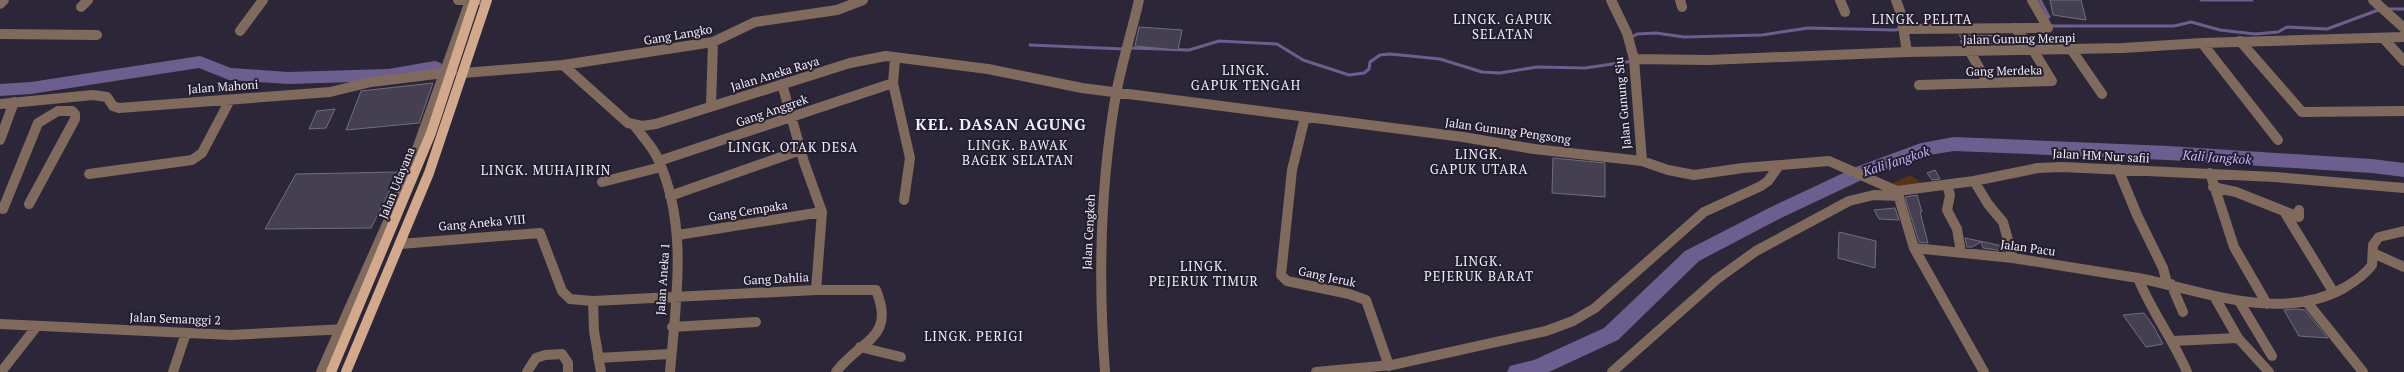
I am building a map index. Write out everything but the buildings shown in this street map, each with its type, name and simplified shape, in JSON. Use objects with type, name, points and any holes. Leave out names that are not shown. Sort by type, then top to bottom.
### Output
[{"type":"main road","name":"Jalan Udayana","points":[[331,372],[345,329],[409,189],[450,72],[456,60],[475,0]]},
{"type":"main road","points":[[346,372],[400,244],[439,145],[487,0]]},
{"type":"main road","points":[[470,14],[483,12]]},
{"type":"street","points":[[0,4],[4,0]]},
{"type":"street","points":[[81,7],[88,0]]},
{"type":"street","points":[[240,31],[263,0]]},
{"type":"street","points":[[450,72],[475,0],[458,0]]},
{"type":"street","points":[[847,7],[855,0]]},
{"type":"street","name":"Gang Langko","points":[[562,64],[713,42],[728,37],[753,23],[826,13],[847,7],[863,0]]},
{"type":"street","name":"Jalan Cengkeh","points":[[1105,372],[1100,318],[1100,237],[1103,197],[1116,93],[1139,0]]},
{"type":"street","name":"Jalan Gunung Siu","points":[[1611,0],[1627,33],[1635,60],[1642,161]]},
{"type":"street","points":[[1840,0],[1846,12]]},
{"type":"street","points":[[1896,0],[1904,28],[1907,52]]},
{"type":"street","points":[[1904,28],[2015,28],[2046,26],[2032,0]]},
{"type":"street","points":[[2376,3],[2404,28]]},
{"type":"street","points":[[2015,28],[2033,50]]},
{"type":"street","points":[[0,34],[97,35]]},
{"type":"street","name":"Jalan Gunung Merapi","points":[[1635,60],[1708,60],[1907,52],[2071,49],[2240,41],[2384,39],[2404,37]]},
{"type":"street","points":[[2384,39],[2404,61]]},
{"type":"street","points":[[2240,41],[2302,112],[2404,111]]},
{"type":"street","points":[[711,106],[713,42]]},
{"type":"street","points":[[2202,43],[2278,140]]},
{"type":"street","points":[[2071,49],[2102,94]]},
{"type":"street","name":"Gang Merdeka","points":[[1919,85],[2052,81],[2033,50]]},
{"type":"street","points":[[1970,52],[1988,83]]},
{"type":"street","name":"Jalan Aneka Raya","points":[[634,125],[651,126],[864,59],[886,56],[977,67],[1082,88],[1116,93]]},
{"type":"street","points":[[895,58],[893,83],[910,158],[904,200]]},
{"type":"street","points":[[464,71],[562,64],[625,121],[634,125]]},
{"type":"street","name":"Jalan Mahoni","points":[[0,104],[70,97],[106,97],[113,106],[119,108],[330,92],[371,82],[450,72]]},
{"type":"street","name":"Gang Anggrek","points":[[602,182],[660,164],[893,83]]},
{"type":"street","points":[[782,84],[790,118],[822,212],[816,290]]},
{"type":"street","name":"Jalan Gunung Pengsong","points":[[1116,93],[1463,136],[1534,149],[1642,161],[1668,170],[1694,175],[1743,168],[1829,161],[1895,192]]},
{"type":"street","points":[[62,110],[70,97]]},
{"type":"street","points":[[89,174],[192,160],[202,153],[230,100]]},
{"type":"street","points":[[0,140],[14,102]]},
{"type":"street","points":[[3,209],[38,123],[49,115],[62,110],[72,111],[75,114],[75,119],[28,204]]},
{"type":"street","name":"Gang Jeruk","points":[[1305,117],[1292,170],[1281,275],[1287,281],[1349,294],[1366,300],[1389,366]]},
{"type":"street","name":"Jalan Aneka 1","points":[[634,125],[654,151],[660,164],[670,196],[678,235],[676,296],[672,327],[670,372]]},
{"type":"street","points":[[670,196],[800,150]]},
{"type":"street","points":[[1316,372],[1389,366],[1546,331],[1573,321],[1595,308],[1704,212],[1762,186],[1768,181],[1778,166]]},
{"type":"street","name":"Jalan HM Nur safii","points":[[1612,372],[1717,279],[1756,251],[1850,201],[1895,192],[1974,181],[2038,168],[2069,166],[2210,173]]},
{"type":"street","points":[[2118,169],[2182,312]]},
{"type":"street","points":[[2267,304],[2234,248],[2213,187],[2210,173],[2404,188]]},
{"type":"street","points":[[1974,181],[1988,204],[2003,222],[2013,258]]},
{"type":"street","points":[[1947,185],[1950,195],[1947,210],[1957,229],[1961,252]]},
{"type":"street","points":[[2213,187],[2236,192],[2299,217],[2299,210]]},
{"type":"street","points":[[1895,192],[1914,248],[1984,372]]},
{"type":"street","name":"Gang Cempaka","points":[[678,235],[822,212]]},
{"type":"street","points":[[2285,212],[2334,293]]},
{"type":"street","name":"Gang Aneka VIII","points":[[400,244],[537,231],[544,239],[562,291],[566,297],[575,300],[593,301]]},
{"type":"street","name":"Jalan Pacu","points":[[1914,248],[2013,258],[2138,278],[2169,284],[2214,296],[2239,301],[2267,304],[2306,300],[2334,293],[2350,285],[2373,264],[2373,244],[2379,237],[2404,231]]},
{"type":"street","points":[[2373,253],[2404,267]]},
{"type":"street","points":[[2138,278],[2152,309],[2172,341],[2187,372]]},
{"type":"street","name":"Gang Dahlia","points":[[593,301],[816,290],[876,290],[882,308],[883,323],[877,334],[860,347]]},
{"type":"street","points":[[2214,296],[2238,338],[2269,372]]},
{"type":"street","points":[[2306,300],[2363,372]]},
{"type":"street","points":[[593,301],[598,358],[601,372]]},
{"type":"street","points":[[2239,301],[2272,356]]},
{"type":"street","points":[[672,327],[756,322]]},
{"type":"street","name":"Jalan Semanggi 2","points":[[0,324],[231,335],[345,329]]},
{"type":"street","points":[[1,372],[37,326]]},
{"type":"street","points":[[321,372],[345,329]]},
{"type":"street","points":[[173,372],[186,333]]},
{"type":"street","points":[[2172,341],[2238,338]]},
{"type":"street","points":[[836,372],[848,357],[860,347],[901,357]]},
{"type":"street","points":[[527,372],[532,360],[546,354],[562,354],[568,363],[568,372]]},
{"type":"street","points":[[598,358],[670,354]]},
{"type":"shaded area","points":[[1910,175],[1926,186],[1896,189],[1889,185]]},
{"type":"waterway","points":[[2040,0],[2049,17],[2044,17]]},
{"type":"waterway","points":[[2201,0],[2252,0]]},
{"type":"waterway","points":[[2049,26],[2174,26],[2191,22],[2220,30],[2255,34],[2278,32],[2287,27],[2327,29],[2381,9]]},
{"type":"waterway","points":[[2386,9],[2404,9]]},
{"type":"waterway","points":[[1630,38],[1637,34],[1656,33],[1684,37],[1762,35],[1808,28],[1895,30],[1902,28]]},
{"type":"waterway","points":[[1130,48],[1189,50],[1219,41],[1277,44],[1303,60],[1349,75],[1364,73],[1369,69],[1370,62],[1380,55],[1390,54],[1440,59],[1482,72],[1500,73],[1537,67],[1585,68],[1633,61]]},
{"type":"waterway","points":[[1030,45],[1124,49]]},
{"type":"waterway","points":[[0,90],[31,88],[200,62],[229,74],[288,78],[388,75],[435,67]]},
{"type":"waterway","name":"Kali Jangkok","points":[[1517,372],[1537,368],[1611,334],[1692,256],[1775,213],[1862,172],[1921,150],[1954,144],[2168,153],[2372,166],[2404,170]]},
{"type":"district","name":"LINGK. PELITA","points":[[1922,19]]},
{"type":"district","name":"LINGK. GAPUK SELATAN","points":[[1503,26]]},
{"type":"district","name":"LINGK. GAPUK TENGAH","points":[[1246,78]]},
{"type":"district","name":"KEL. DASAN AGUNG","points":[[1001,124]]},
{"type":"district","name":"LINGK. OTAK DESA","points":[[793,147]]},
{"type":"district","name":"LINGK. BAWAK BAGEK SELATAN","points":[[1018,152]]},
{"type":"district","name":"LINGK. GAPUK UTARA","points":[[1479,162]]},
{"type":"district","name":"LINGK. MUHAJIRIN","points":[[546,170]]},
{"type":"district","name":"LINGK. PEJERUK BARAT","points":[[1479,268]]},
{"type":"district","name":"LINGK. PEJERUK TIMUR","points":[[1204,274]]},
{"type":"district","name":"LINGK. PERIGI","points":[[974,336]]}]
